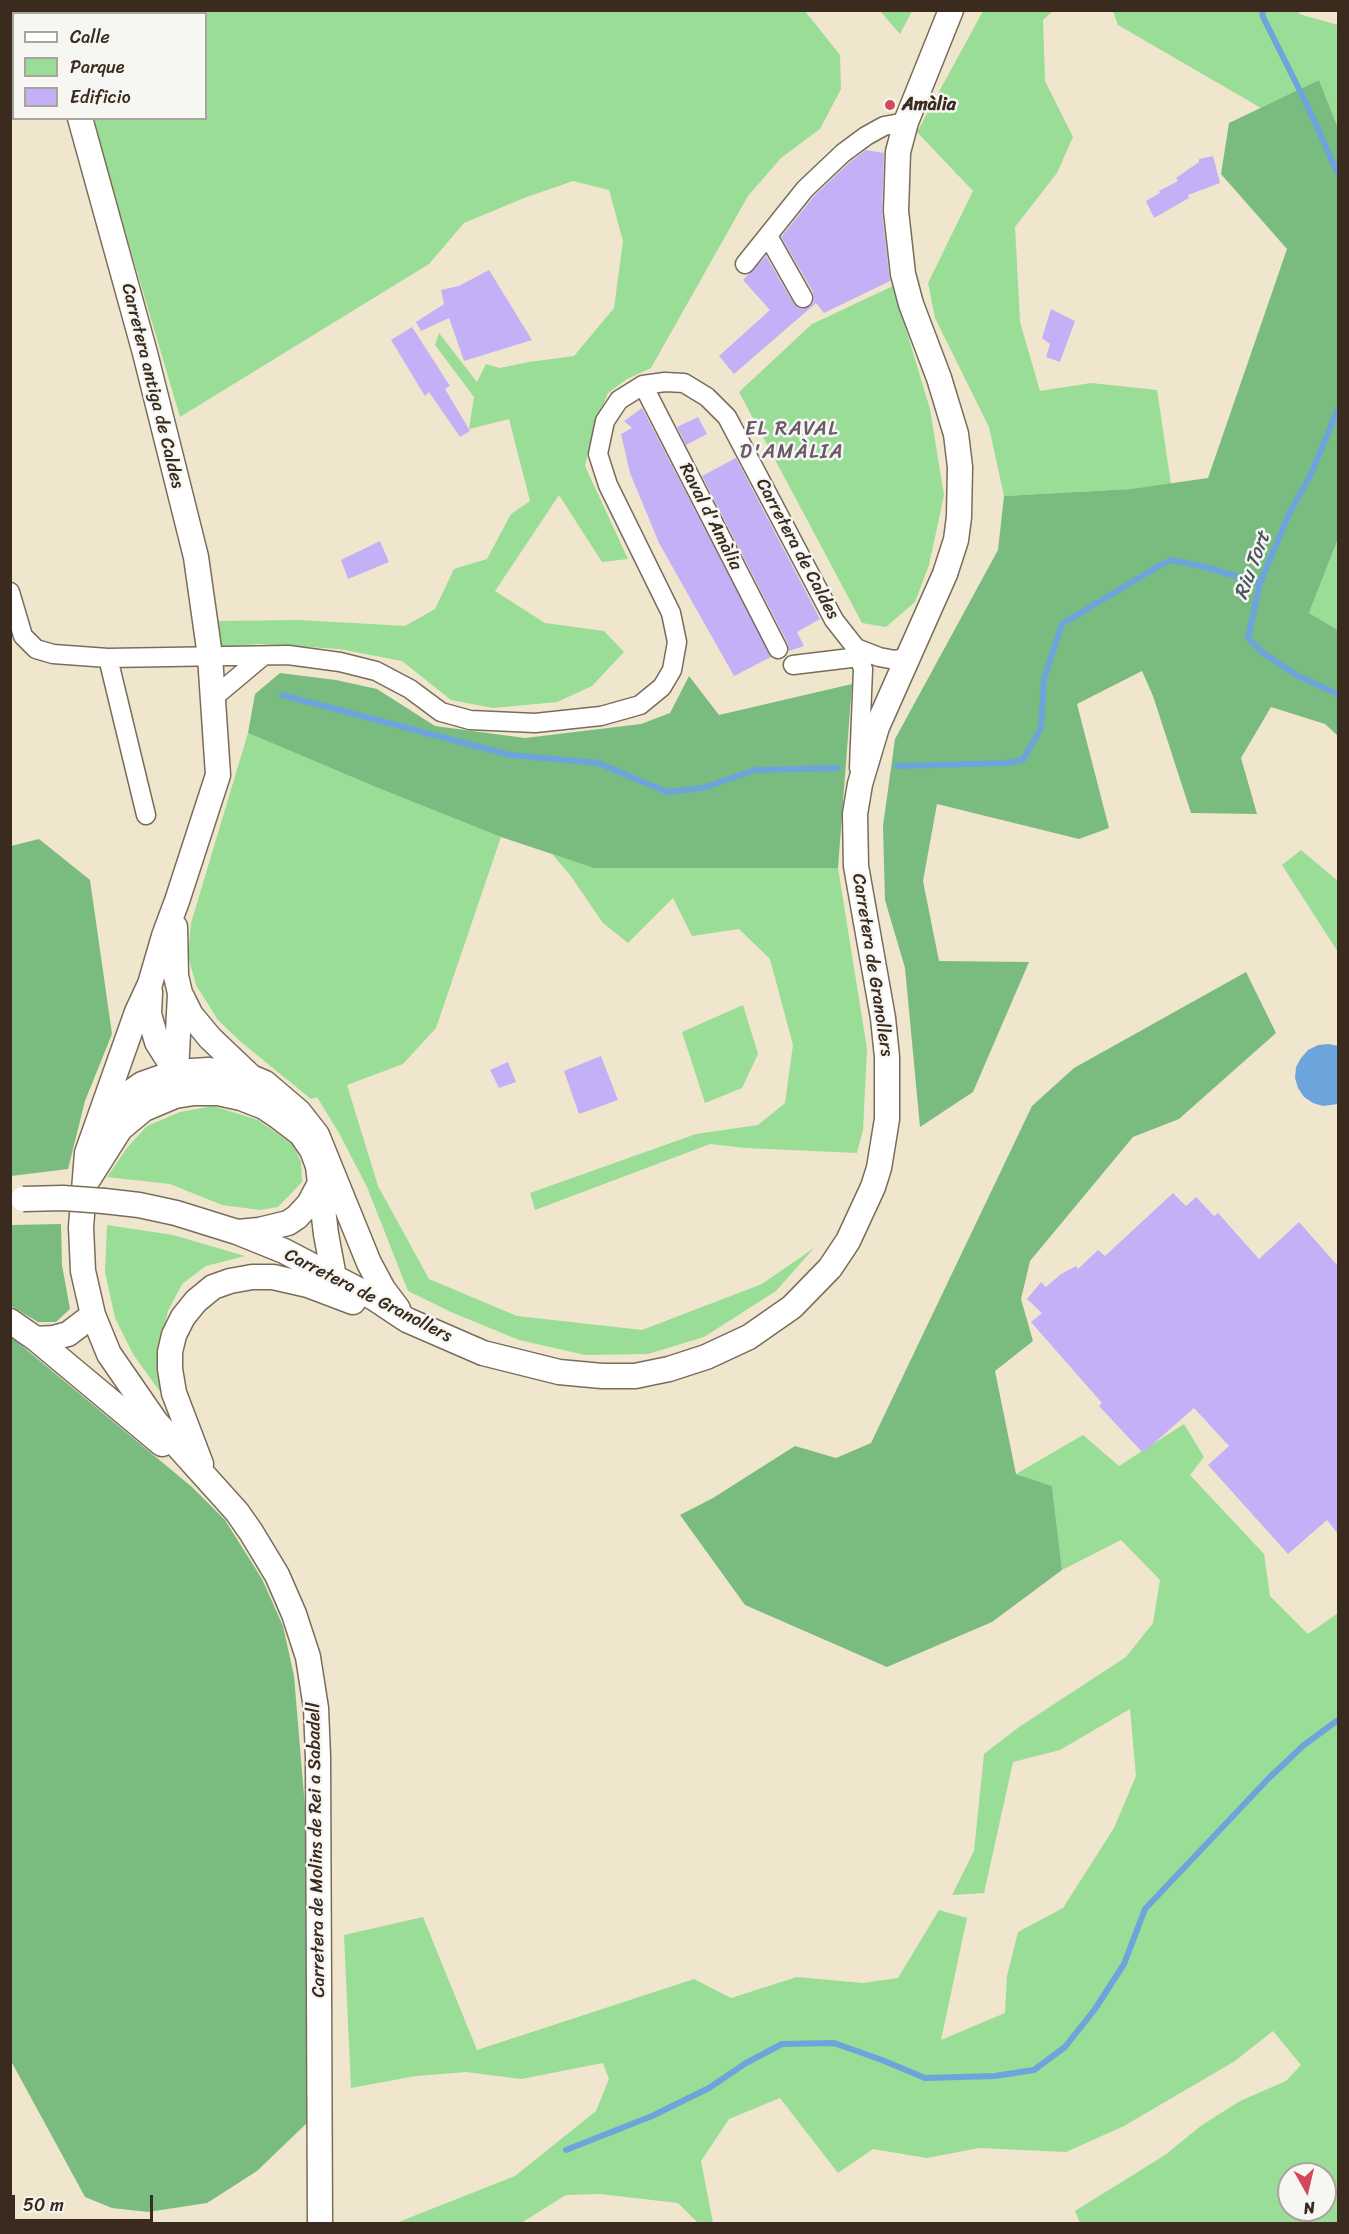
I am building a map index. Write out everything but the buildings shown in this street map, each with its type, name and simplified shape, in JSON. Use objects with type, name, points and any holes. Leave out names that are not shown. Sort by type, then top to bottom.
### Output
[{"type":"main road","points":[[908,657],[932,606],[951,557],[956,540],[961,492],[956,434],[939,378],[911,304],[898,242],[896,179],[898,152],[906,122],[951,10]]},
{"type":"main road","name":"Carretera antiga de Caldes","points":[[81,120],[145,353],[196,557],[210,656],[218,775],[177,901]]},
{"type":"main road","name":"Carretera de Granollers","points":[[17,1200],[63,1198],[139,1205],[176,1213],[237,1232],[284,1251],[374,1298],[407,1320],[483,1353],[559,1372],[635,1376],[669,1369],[706,1357],[749,1337],[792,1307],[830,1268],[848,1241],[873,1187],[879,1168],[886,1119],[887,1057],[883,1018],[856,866],[855,814],[860,784],[877,727],[908,657]]},
{"type":"main road","points":[[109,1124],[137,1012],[150,984],[177,901]]},
{"type":"main road","points":[[177,901],[174,936],[176,976],[180,993],[191,1015],[210,1038],[251,1077],[276,1091],[299,1112],[317,1135],[369,1263],[383,1289],[407,1320]]},
{"type":"main road","points":[[150,984],[149,1014],[152,1029],[164,1055],[176,1072],[191,1080],[225,1084],[244,1093],[287,1123],[307,1142],[318,1166],[333,1277]]},
{"type":"main road","points":[[109,1124],[163,1088],[176,1072],[180,993]]},
{"type":"main road","points":[[176,1072],[208,1070],[251,1077]]},
{"type":"main road","points":[[109,1124],[138,1113],[158,1102],[194,1093],[218,1093],[241,1098],[264,1107]]},
{"type":"main road","name":"Carretera de Molins de Rei a Sabadell","points":[[109,1124],[102,1155],[85,1185],[81,1227],[83,1271],[93,1316],[104,1345],[118,1369],[156,1422],[242,1518],[264,1552],[302,1635],[312,1683],[318,1757],[320,2223]]},
{"type":"main road","points":[[237,1232],[259,1230],[288,1223],[309,1204],[320,1183]]},
{"type":"main road","points":[[203,1474],[174,1393],[170,1352],[174,1335],[183,1317],[196,1301],[213,1287],[252,1276],[273,1277],[308,1285],[407,1320]]},
{"type":"main road","points":[[36,1339],[68,1334],[93,1316]]},
{"type":"main road","points":[[10,1321],[36,1339],[145,1431],[203,1474]]},
{"type":"street","points":[[746,264],[815,179],[843,153],[884,126],[906,122]]},
{"type":"street","points":[[768,236],[803,298]]},
{"type":"street","name":"Carretera de Caldes","points":[[210,656],[288,655],[340,662],[376,671],[410,689],[441,712],[470,720],[535,723],[601,716],[640,705],[662,687],[672,670],[677,642],[670,613],[608,485],[598,454],[605,421],[619,400],[643,385],[665,382],[684,383],[707,397],[727,417],[834,620],[858,653]]},
{"type":"street","name":"Raval d'Amàlia","points":[[643,385],[778,649]]},
{"type":"street","points":[[10,592],[23,636],[36,649],[53,654],[108,658],[210,656]]},
{"type":"street","points":[[858,653],[862,669],[859,736],[860,784]]},
{"type":"street","points":[[793,665],[858,653],[895,660],[908,657]]},
{"type":"street","points":[[213,698],[263,656]]},
{"type":"street","points":[[108,658],[146,815]]},
{"type":"green space","points":[[805,11],[840,55],[841,89],[820,129],[781,158],[748,196],[651,368],[627,379],[608,393],[594,428],[585,466],[628,559],[602,562],[559,495],[495,591],[545,623],[604,631],[624,652],[592,686],[557,702],[493,708],[451,700],[402,661],[339,649],[260,644],[221,647],[213,621],[300,620],[405,626],[435,609],[454,569],[487,559],[511,514],[530,501],[509,419],[469,429],[474,397],[435,345],[439,333],[477,382],[486,364],[500,368],[574,356],[614,308],[623,241],[609,190],[573,181],[464,223],[429,264],[180,417],[92,120],[207,120],[207,12],[60,12]]},
{"type":"green space","points":[[880,11],[912,11],[900,34]]},
{"type":"green space","points":[[983,11],[1053,11],[1043,20],[1045,81],[1073,137],[1057,173],[1015,227],[1020,322],[1040,391],[1091,383],[1157,390],[1171,484],[1131,489],[1004,496],[989,427],[935,318],[928,283],[973,191],[917,132]]},
{"type":"green space","points":[[1113,11],[1300,11],[1299,14],[1338,25],[1338,128],[1319,80],[1261,108],[1118,25]]},
{"type":"green space","points":[[1319,80],[1338,128],[1338,539],[1309,613],[1338,630],[1338,736],[1325,724],[1271,707],[1241,758],[1257,814],[1191,813],[1153,696],[1142,671],[1077,704],[1109,828],[1079,839],[937,804],[923,881],[939,961],[1029,962],[973,1092],[920,1127],[905,968],[885,900],[883,826],[895,739],[998,550],[1004,496],[1131,489],[1208,478],[1287,249],[1221,174],[1229,123]]},
{"type":"green space","points":[[893,286],[930,409],[944,495],[929,565],[915,602],[886,627],[862,623],[739,392],[812,324]]},
{"type":"green space","points":[[1338,539],[1338,630],[1309,613]]},
{"type":"green space","points":[[280,673],[336,680],[377,689],[435,726],[525,738],[641,724],[670,713],[689,676],[719,715],[852,684],[838,868],[594,868],[501,837],[248,733],[255,694]]},
{"type":"green space","points":[[248,733],[501,837],[436,1028],[403,1064],[347,1085],[378,1186],[429,1279],[517,1316],[642,1330],[762,1284],[814,1248],[776,1291],[704,1337],[648,1354],[585,1355],[519,1340],[451,1312],[408,1291],[367,1187],[317,1097],[311,1099],[241,1042],[218,1020],[196,985],[188,956],[191,923]]},
{"type":"green space","points":[[39,839],[90,880],[112,1034],[85,1101],[68,1169],[11,1176],[11,846]]},
{"type":"green space","points":[[1301,850],[1338,881],[1338,952],[1282,865]]},
{"type":"green space","points":[[552,854],[595,868],[838,868],[867,1049],[863,1130],[857,1153],[710,1144],[535,1210],[530,1193],[696,1134],[758,1125],[785,1103],[793,1045],[770,959],[739,929],[692,936],[673,898],[628,943],[603,923],[570,875]]},
{"type":"green space","points":[[1246,972],[1276,1033],[1179,1119],[1133,1137],[1030,1261],[1021,1299],[1033,1341],[995,1371],[1016,1474],[1052,1486],[1062,1570],[992,1622],[887,1667],[745,1605],[680,1515],[713,1498],[795,1446],[836,1458],[871,1443],[1032,1106],[1074,1068]]},
{"type":"green space","points":[[743,1005],[758,1054],[742,1088],[705,1103],[682,1032]]},
{"type":"green space","points":[[213,1106],[258,1120],[293,1145],[301,1162],[302,1182],[278,1207],[260,1210],[222,1205],[170,1184],[107,1177],[127,1148],[147,1126],[180,1112]]},
{"type":"green space","points":[[61,1224],[62,1265],[70,1309],[56,1322],[38,1322],[11,1306],[11,1225]]},
{"type":"green space","points":[[107,1225],[173,1235],[245,1256],[206,1266],[182,1284],[168,1311],[157,1353],[163,1396],[133,1354],[115,1318],[105,1272]]},
{"type":"green space","points":[[10,1336],[192,1487],[225,1520],[262,1579],[283,1626],[294,1676],[305,1807],[309,2121],[257,2171],[207,2203],[148,2212],[112,2208],[85,2197],[11,2061]]},
{"type":"green space","points":[[1184,1424],[1204,1457],[1190,1475],[1264,1554],[1270,1596],[1308,1634],[1338,1613],[1338,2223],[1080,2223],[1075,2211],[1165,2155],[1202,2125],[1240,2101],[1286,2081],[1301,2065],[1273,2031],[1235,2061],[1124,2126],[1066,2152],[979,2148],[927,2158],[873,2149],[838,2173],[780,2098],[729,2119],[701,2161],[713,2223],[698,2223],[678,2203],[600,2194],[566,2195],[521,2223],[396,2223],[515,2176],[596,2111],[609,2079],[603,2063],[521,2079],[466,2072],[416,2076],[351,2088],[344,1935],[423,1917],[477,2050],[694,1979],[731,1998],[797,1977],[863,1983],[898,1978],[939,1910],[967,1918],[941,2040],[1005,2013],[1007,1976],[1018,1932],[1063,1908],[1114,1828],[1136,1776],[1130,1709],[1060,1750],[1013,1762],[984,1893],[952,1895],[974,1851],[984,1754],[1019,1727],[1126,1657],[1153,1623],[1160,1580],[1121,1540],[1062,1570],[1052,1486],[1016,1474],[1083,1435],[1119,1466]]},
{"type":"water","points":[[1318,1045],[1338,1046],[1338,1104],[1323,1106],[1304,1097],[1295,1078],[1296,1067],[1308,1050]]},
{"type":"waterway","name":"Riu Tort","points":[[1262,10],[1263,17],[1308,107],[1338,174]]},
{"type":"waterway","name":"Riu Tort","points":[[1338,409],[1311,474],[1289,514],[1260,583],[1248,638],[1263,653],[1296,675],[1338,694]]},
{"type":"waterway","points":[[897,766],[1007,763],[1023,760],[1041,728],[1044,678],[1062,624],[1159,566],[1171,560],[1260,583]]},
{"type":"waterway","points":[[282,695],[510,755],[598,763],[667,792],[703,788],[755,770],[837,768]]},
{"type":"waterway","points":[[566,2150],[652,2116],[709,2088],[746,2063],[782,2044],[834,2043],[925,2078],[995,2076],[1034,2070],[1065,2047],[1095,2009],[1124,1964],[1145,1909],[1269,1778],[1304,1745],[1338,1720]]},
{"type":"place","name":"Amàlia","points":[[890,105]]},
{"type":"district","name":"EL RAVAL D'AMÀLIA","points":[[792,442]]}]
